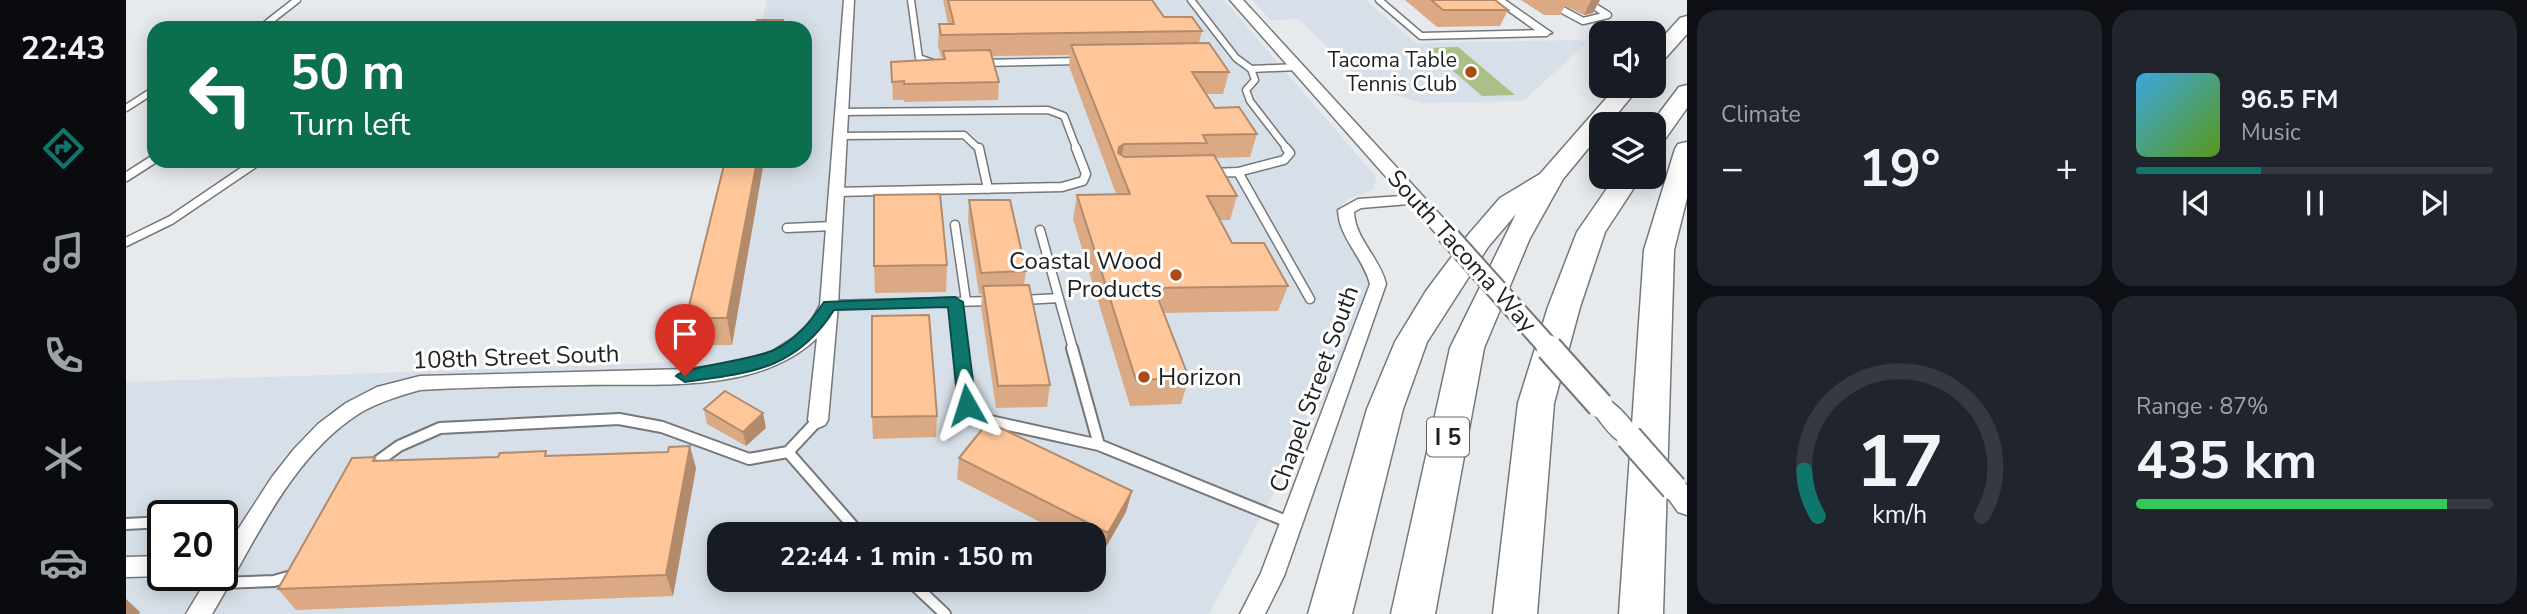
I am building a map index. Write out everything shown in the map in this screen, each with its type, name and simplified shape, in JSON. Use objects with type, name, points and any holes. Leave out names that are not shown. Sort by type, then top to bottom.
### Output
[{"type":"highway","points":[[1666,46],[1687,23]]},
{"type":"highway","points":[[1666,121],[1687,92]]},
{"type":"highway","name":"I 5","points":[[1413,614],[1467,348],[1516,238],[1552,176],[1619,98]]},
{"type":"highway","points":[[1641,614],[1659,250],[1687,149]]},
{"type":"highway","points":[[1330,614],[1385,409],[1411,342],[1437,298],[1478,241],[1510,205],[1552,176]]},
{"type":"highway","points":[[1516,614],[1536,403],[1564,307],[1591,232],[1620,189]]},
{"type":"street","points":[[818,420],[829,305],[849,0]]},
{"type":"street","name":"South Tacoma Way","points":[[1236,0],[1680,496]]},
{"type":"street","points":[[1498,0],[1546,33]]},
{"type":"street","name":"Chapel Street South","points":[[1252,614],[1272,576],[1378,284],[1373,264],[1349,225],[1346,210],[1358,204],[1416,200]]},
{"type":"street","name":"108th Street South","points":[[238,547],[300,457],[328,426],[352,405],[379,393],[420,383],[685,376],[742,368],[767,360],[798,344],[817,326],[829,305]]},
{"type":"street","points":[[126,567],[147,566]]},
{"type":"street","name":"108th Street South","points":[[198,614],[211,591]]},
{"type":"lane","points":[[270,21],[297,0]]},
{"type":"lane","points":[[911,0],[919,58],[934,64],[948,63]]},
{"type":"lane","points":[[1191,0],[1236,58],[1251,69],[1255,80],[1246,90],[1250,101],[1290,153],[1284,160],[1238,172],[1199,173]]},
{"type":"lane","points":[[1378,0],[1421,36],[1546,33]]},
{"type":"lane","points":[[1544,0],[1580,21],[1597,22],[1608,15],[1584,0]]},
{"type":"lane","points":[[1222,58],[1236,58]]},
{"type":"lane","points":[[975,63],[1085,61]]},
{"type":"lane","points":[[1251,69],[1297,67]]},
{"type":"lane","points":[[126,98],[147,91]]},
{"type":"lane","points":[[126,108],[147,94]]},
{"type":"lane","points":[[835,192],[1062,187],[1083,181],[1086,174],[1064,116],[1048,110],[841,112]]},
{"type":"lane","points":[[839,136],[964,135],[975,140],[980,146],[988,189]]},
{"type":"lane","points":[[126,177],[147,164]]},
{"type":"lane","points":[[126,242],[171,220],[248,168]]},
{"type":"lane","points":[[1238,172],[1310,299]]},
{"type":"lane","points":[[954,225],[967,405],[972,414],[981,419],[1098,446],[1291,523]]},
{"type":"lane","points":[[787,228],[833,226]]},
{"type":"lane","points":[[1040,230],[1098,446]]},
{"type":"lane","points":[[1017,300],[1059,298]]},
{"type":"lane","points":[[829,305],[1004,300]]},
{"type":"lane","points":[[357,476],[399,446],[440,428],[619,419],[662,427],[749,459],[788,452],[818,420]]},
{"type":"lane","points":[[788,452],[849,522]]},
{"type":"lane","points":[[126,524],[147,523]]},
{"type":"lane","points":[[238,573],[274,581],[295,575],[300,568]]},
{"type":"lane","points":[[922,592],[945,614]]},
{"type":"shaded area","points":[[767,0],[1224,0],[1376,177],[1373,190],[1349,198],[1339,208],[1371,272],[1369,315],[1209,614],[126,614],[126,382],[680,362],[727,168],[812,168],[812,21],[762,21]]},
{"type":"shaded area","points":[[1252,0],[1366,0],[1415,43],[1580,40],[1586,44],[1523,101],[1423,103],[1369,88],[1299,19],[1270,20]]},
{"type":"green space","name":"Tacoma Table Tennis Club","points":[[1458,47],[1515,95],[1482,96],[1427,48]]},
{"type":"building","points":[[948,0],[1152,0],[1164,17],[1192,17],[1202,31],[941,35],[939,24],[954,24]]},
{"type":"building","points":[[1431,0],[1495,0],[1508,10],[1443,10]]},
{"type":"building","points":[[1209,43],[1229,72],[1192,72],[1215,108],[1239,107],[1257,134],[1203,135],[1207,143],[1124,144],[1119,147],[1118,153],[1125,157],[1214,155],[1237,196],[1207,196],[1232,243],[1264,243],[1288,286],[1154,288],[1189,378],[1136,380],[1077,195],[1130,194],[1071,45]]},
{"type":"building","points":[[990,50],[999,82],[892,82],[891,62],[945,59],[943,51]]},
{"type":"building","points":[[723,168],[756,168],[727,318],[686,318]]},
{"type":"building","points":[[940,194],[947,265],[874,266],[874,195]]},
{"type":"building","points":[[969,200],[1010,200],[1026,271],[981,273]]},
{"type":"building","points":[[1029,285],[1050,385],[998,386],[983,286]]},
{"type":"building","points":[[929,315],[937,416],[872,417],[872,316]]},
{"type":"building","points":[[725,391],[763,413],[743,432],[704,409]]},
{"type":"building","points":[[988,422],[1132,491],[1108,533],[1106,522],[1086,522],[959,458]]},
{"type":"building","points":[[690,446],[666,575],[278,589],[352,458],[375,457],[373,461],[498,457],[500,453],[546,451],[545,456],[668,452],[669,447]]},
{"type":"place","name":"Tacoma Table Tennis Club","points":[[1471,72]]},
{"type":"place","name":"Coastal Wood Products","points":[[1176,275]]},
{"type":"place","name":"Horizon","points":[[1144,377]]},
{"type":"route","points":[[685,376],[742,368],[780,355],[812,332],[826,314],[829,305],[955,302],[967,405]]}]
